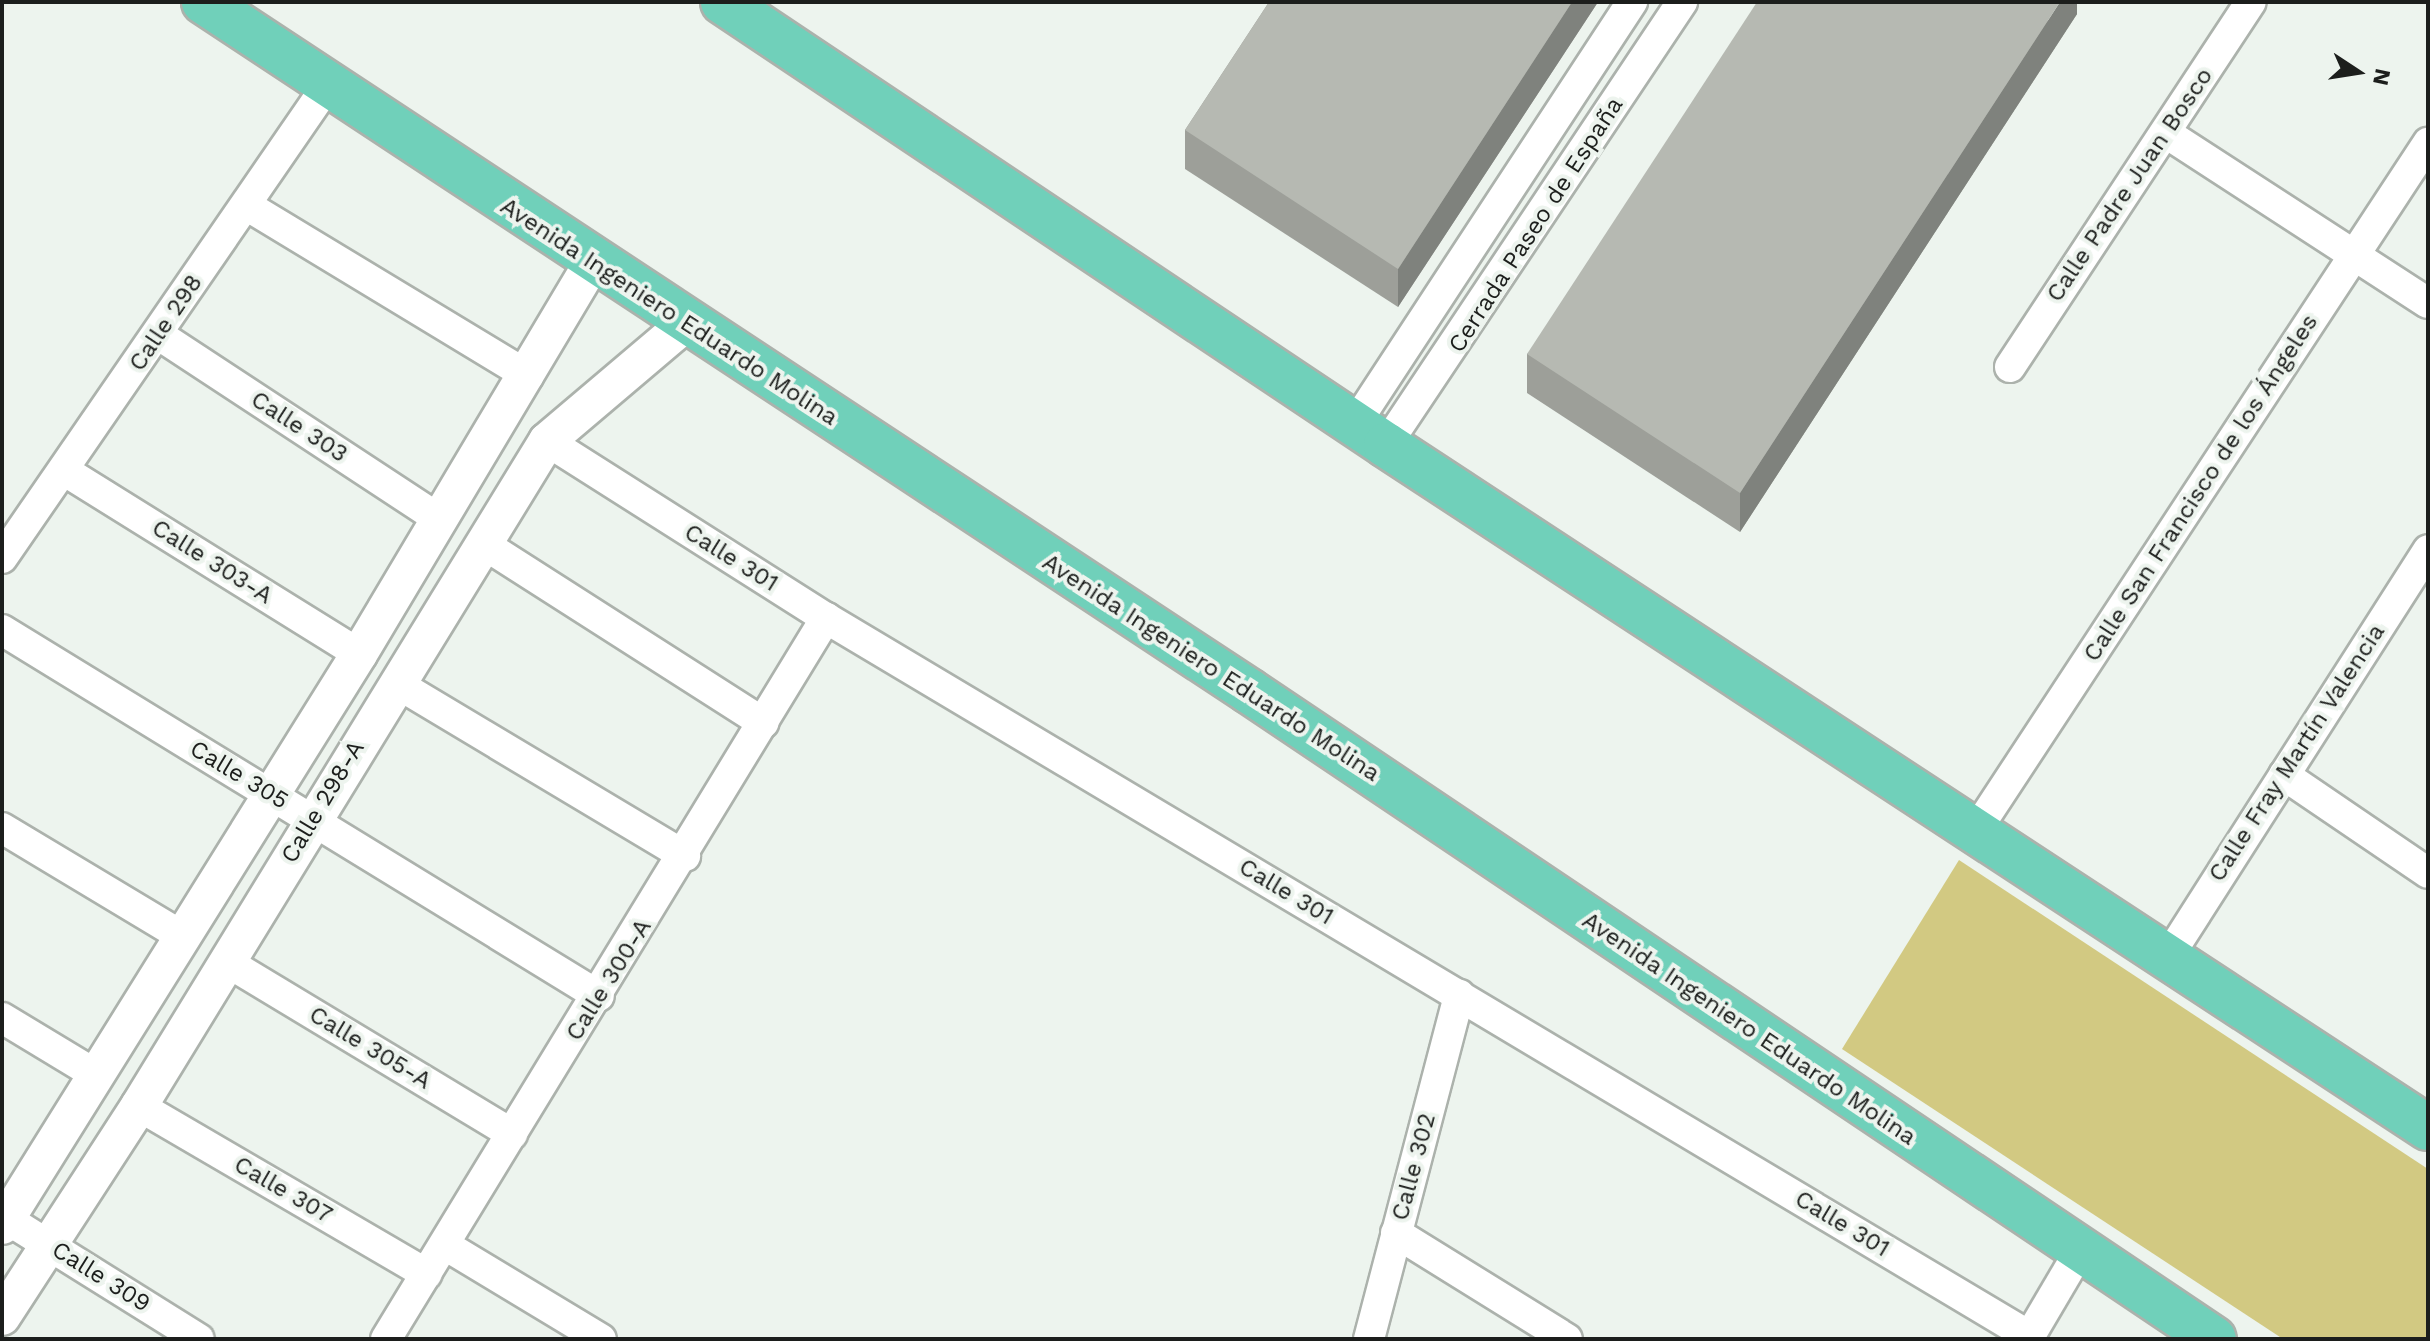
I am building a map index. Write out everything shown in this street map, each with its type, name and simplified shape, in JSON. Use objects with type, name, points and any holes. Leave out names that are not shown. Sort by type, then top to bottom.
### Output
[{"type":"main road","name":"Avenida Ingeniero Eduardo Molina","points":[[204,2],[685,324],[1249,691],[2214,1339]]},
{"type":"main road","points":[[723,2],[1371,435],[2428,1128]]},
{"type":"street","name":"Cerrada Paseo de España","points":[[1371,435],[1632,2]]},
{"type":"street","name":"Cerrada Paseo de España","points":[[1371,435],[1682,2]]},
{"type":"street","name":"Calle Padre Juan Bosco","points":[[2010,367],[2251,2]]},
{"type":"street","name":"Calle 298","points":[[2,558],[159,335],[327,86]]},
{"type":"street","points":[[2166,133],[2428,303]]},
{"type":"street","name":"Calle San Francisco de los Ángeles","points":[[1975,832],[2428,143]]},
{"type":"street","points":[[246,205],[528,376]]},
{"type":"street","name":"Calle 298-A","points":[[4,1221],[98,1076],[269,793],[359,654],[528,376],[593,262]]},
{"type":"street","name":"Calle 298-A","points":[[2,1317],[139,1106],[311,819],[547,441],[685,324]]},
{"type":"street","name":"Calle 303","points":[[159,335],[439,519]]},
{"type":"street","name":"Calle 301","points":[[547,441],[826,618],[2029,1338]]},
{"type":"street","name":"Calle 303-A","points":[[65,471],[359,654]]},
{"type":"street","points":[[482,543],[763,723]]},
{"type":"street","name":"Calle Fray Martín Valencia","points":[[2168,957],[2424,563]]},
{"type":"street","name":"Calle 300-A","points":[[386,1339],[685,856],[826,618]]},
{"type":"street","name":"Calle 305","points":[[2,630],[599,996]]},
{"type":"street","points":[[396,683],[685,856]]},
{"type":"street","points":[[2284,775],[2428,873]]},
{"type":"street","points":[[2,828],[182,936]]},
{"type":"street","name":"Calle 305-A","points":[[227,962],[512,1134]]},
{"type":"street","name":"Calle 302","points":[[1369,1339],[1459,995]]},
{"type":"street","points":[[2,1018],[98,1076]]},
{"type":"street","name":"Calle 307","points":[[139,1106],[426,1274]]},
{"type":"street","name":"Calle 309","points":[[4,1221],[48,1244],[199,1339]]},
{"type":"street","points":[[1396,1233],[1567,1339]]},
{"type":"street","points":[[445,1245],[601,1339]]},
{"type":"street","points":[[2029,1338],[2081,1249]]},
{"type":"shaded area","points":[[1959,860],[2428,1169],[2428,1339],[2283,1339],[1842,1049]]},
{"type":"building","points":[[1269,2],[1572,2],[1398,269],[1185,130]]},
{"type":"building","points":[[1757,2],[2060,2],[1740,493],[1527,354]]}]
